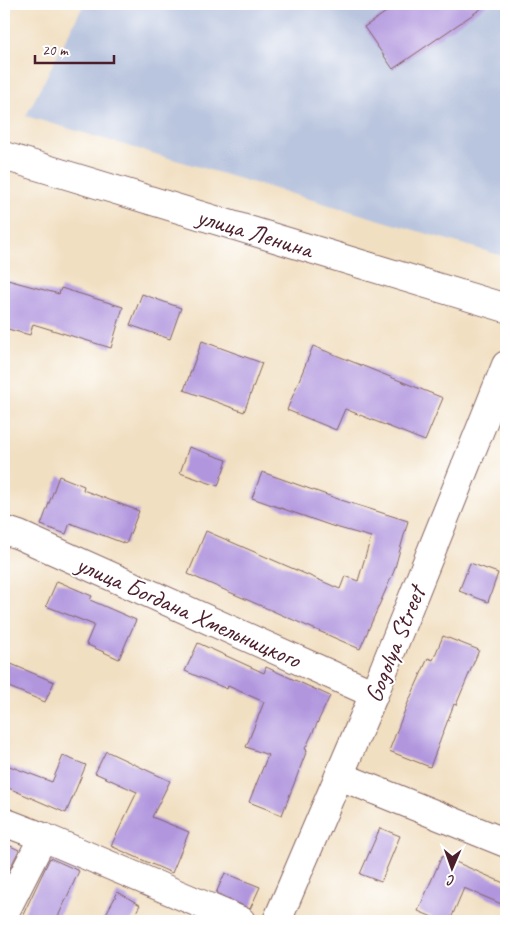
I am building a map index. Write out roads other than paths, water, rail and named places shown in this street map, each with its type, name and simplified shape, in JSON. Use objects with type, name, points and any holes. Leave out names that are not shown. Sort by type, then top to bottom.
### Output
[{"type":"street","name":"улица Ленина","points":[[4,156],[506,308]]},
{"type":"street","name":"Gogolya Street","points":[[277,921],[374,694],[506,365]]},
{"type":"street","name":"улица Богдана Хмельницкого","points":[[4,530],[19,534],[374,694]]},
{"type":"street","points":[[340,776],[506,842]]},
{"type":"street","points":[[4,822],[241,921]]},
{"type":"street","points":[[4,914],[42,837]]}]
